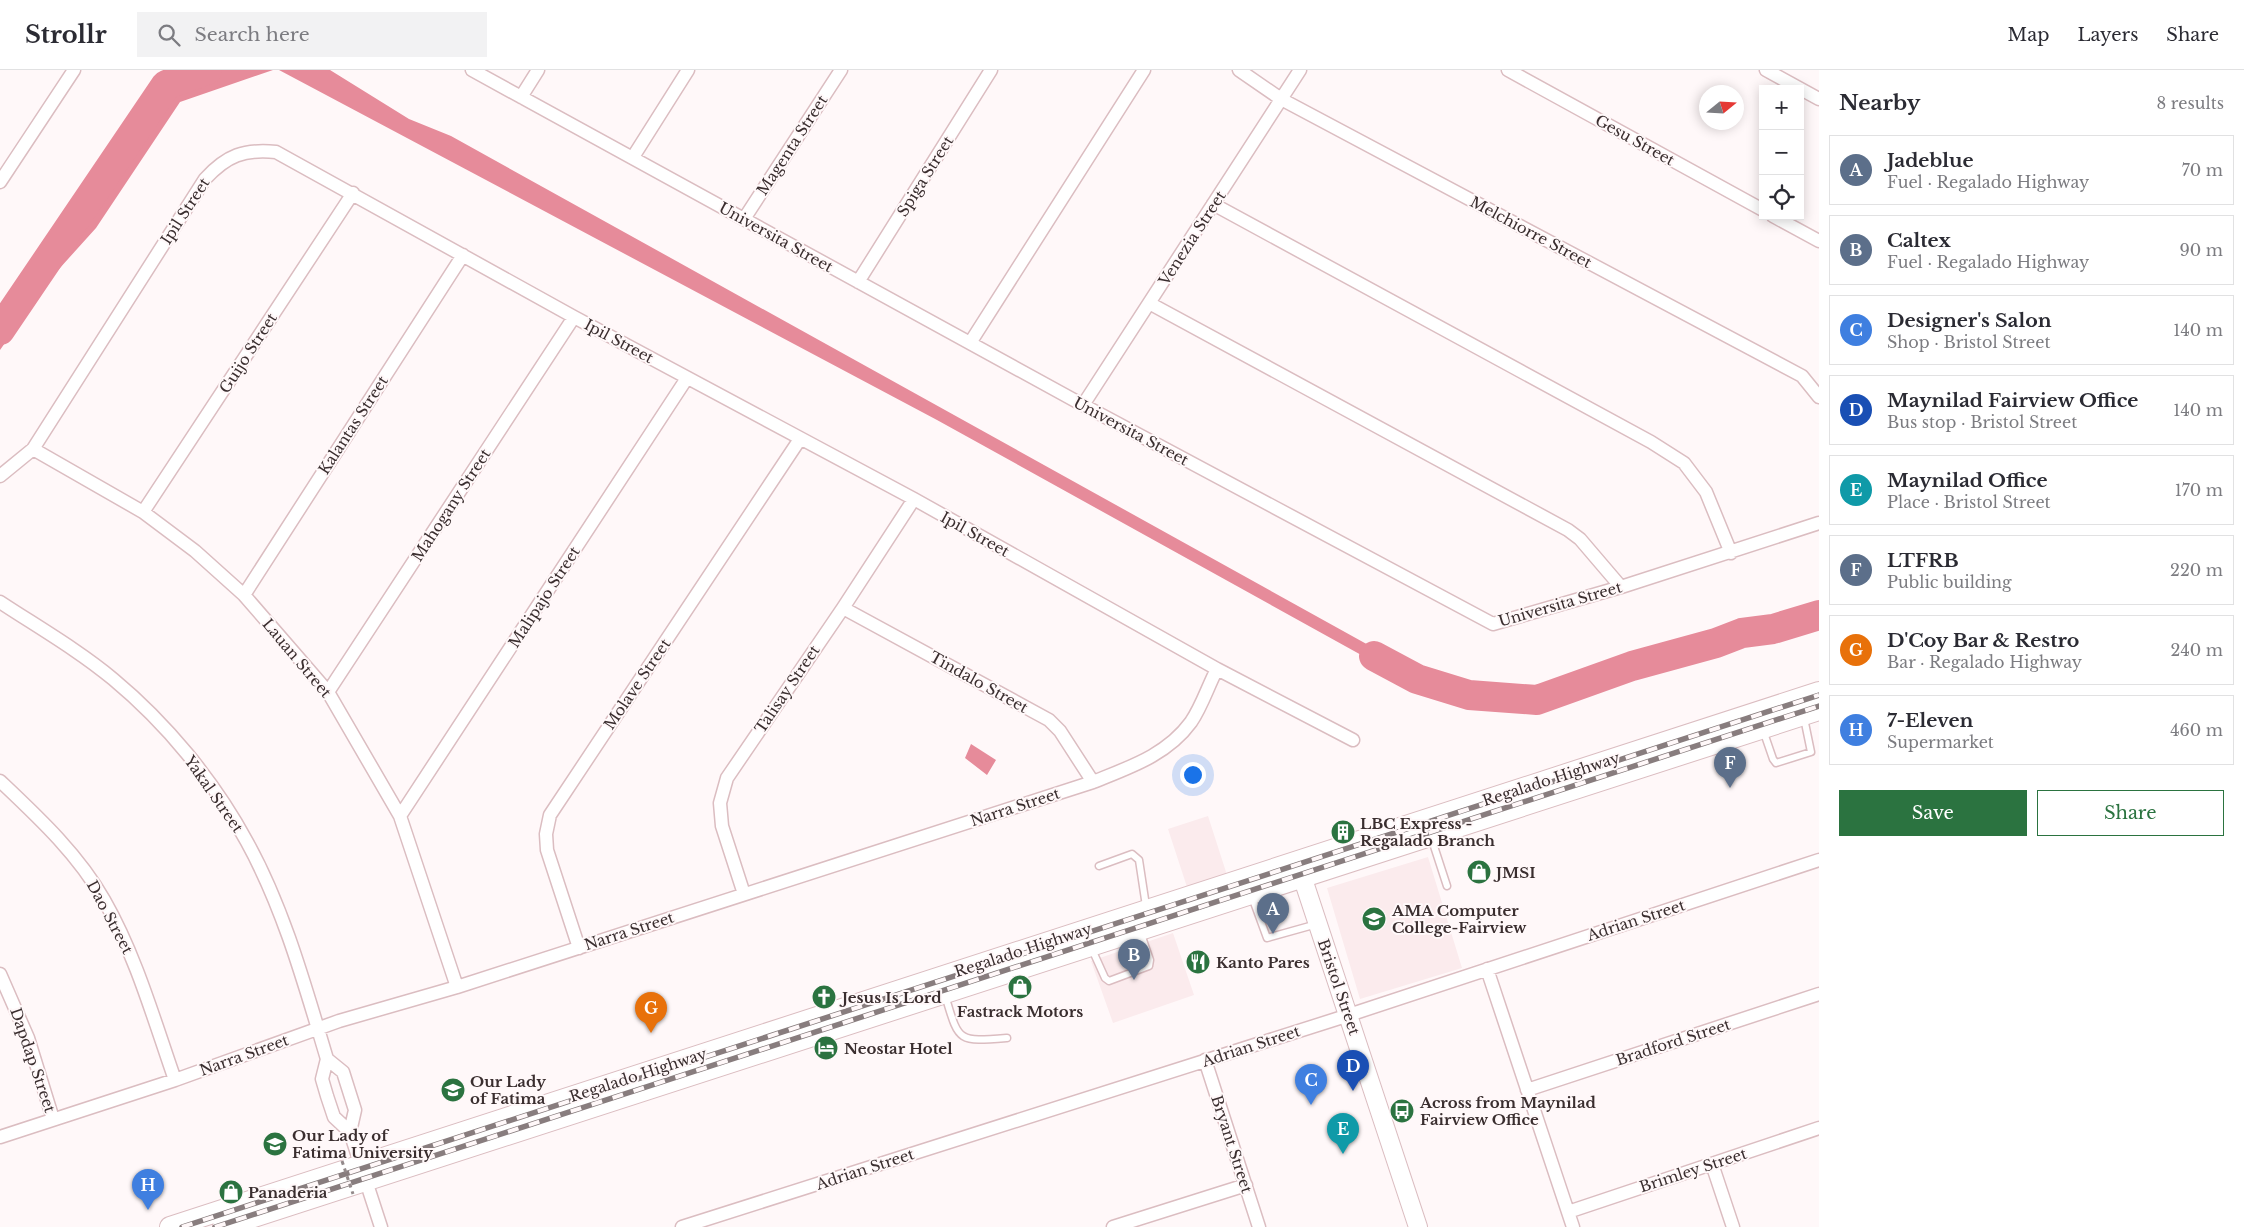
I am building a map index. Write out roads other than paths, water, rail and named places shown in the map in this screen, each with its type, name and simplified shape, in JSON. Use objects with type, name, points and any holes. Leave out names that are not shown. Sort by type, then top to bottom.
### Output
[{"type":"main road","name":"Regalado Highway","points":[[170,1227],[355,1175],[1088,938],[1140,918],[1300,869],[1760,720],[1807,708],[1819,692]]},
{"type":"main road","name":"Regalado Highway","points":[[1140,918],[1251,894],[1300,869],[1431,836],[1760,720]]},
{"type":"main road","name":"Regalado Highway","points":[[223,1227],[355,1175]]},
{"type":"street","points":[[0,182],[74,70]]},
{"type":"street","name":"Universita Street","points":[[472,70],[1083,405],[1493,624],[1731,553],[1819,523]]},
{"type":"street","points":[[521,97],[538,70]]},
{"type":"street","points":[[633,157],[688,70]]},
{"type":"street","name":"Magenta Street","points":[[744,219],[840,70]]},
{"type":"street","name":"Spiga Street","points":[[858,282],[991,70]]},
{"type":"street","points":[[970,343],[1144,70]]},
{"type":"street","name":"Melchiorre Street","points":[[1238,70],[1281,99],[1802,376],[1819,397]]},
{"type":"street","name":"Venezia Street","points":[[1083,405],[1300,70]]},
{"type":"street","name":"Gesu Street","points":[[1508,70],[1759,208]]},
{"type":"street","points":[[1766,70],[1819,98]]},
{"type":"street","name":"Ipil Street","points":[[0,476],[33,449],[205,179],[218,165],[235,156],[255,150],[276,152],[574,317],[914,499],[1216,670],[1352,740]]},
{"type":"street","name":"Guijo Street","points":[[144,512],[353,193]]},
{"type":"street","points":[[1213,204],[1651,442],[1684,464],[1706,492],[1731,553]]},
{"type":"street","points":[[1780,220],[1819,241]]},
{"type":"street","name":"Kalantas Street","points":[[244,595],[463,255]]},
{"type":"street","points":[[1149,303],[1568,530],[1580,539],[1621,587]]},
{"type":"street","name":"Mahogany Street","points":[[328,692],[574,317]]},
{"type":"street","name":"Malipajo Street","points":[[400,816],[687,378]]},
{"type":"street","name":"Molave Street","points":[[579,948],[547,850],[546,834],[550,815],[800,438]]},
{"type":"street","name":"Lauan Street","points":[[33,449],[144,512],[195,551],[244,595],[328,692],[400,816],[457,987]]},
{"type":"street","name":"Talisay Street","points":[[744,894],[722,826],[720,803],[727,778],[843,608],[914,499]]},
{"type":"street","name":"Yakal Street","points":[[0,602],[85,658],[113,679],[143,706],[202,774],[248,842],[269,887],[318,1029],[327,1059],[322,1079],[334,1117],[350,1132]]},
{"type":"street","name":"Tindalo Street","points":[[843,608],[1049,720],[1060,731],[1093,782]]},
{"type":"street","name":"Narra Street","points":[[0,1137],[175,1080],[318,1029],[457,987],[1093,782],[1147,760],[1172,743],[1191,721],[1216,670]]},
{"type":"street","name":"Dao Street","points":[[0,781],[47,826],[86,872],[104,899],[126,942],[175,1080]]},
{"type":"street","name":"Adrian Street","points":[[682,1227],[1349,1015],[1819,860]]},
{"type":"street","name":"Bristol Street","points":[[1300,869],[1418,1227]]},
{"type":"street","points":[[1487,969],[1573,1227]]},
{"type":"street","name":"Dapdap Street","points":[[0,974],[28,1038],[53,1119]]},
{"type":"street","name":"Bradford Street","points":[[1527,1090],[1819,994]]},
{"type":"street","name":"Yakal Street","points":[[327,1059],[343,1072],[354,1110],[350,1132],[355,1175],[380,1227]]},
{"type":"street","name":"Bryant Street","points":[[1205,1060],[1259,1227]]},
{"type":"street","name":"Brimley Street","points":[[1568,1212],[1819,1128]]},
{"type":"street","points":[[1712,1164],[1733,1227]]},
{"type":"street","points":[[1113,1227],[1246,1185]]},
{"type":"lane","points":[[1760,720],[1776,763],[1811,752],[1807,708]]},
{"type":"lane","points":[[1431,836],[1447,886]]},
{"type":"lane","points":[[1088,938],[1105,978],[1109,981],[1149,966],[1150,960],[1140,918],[1139,860],[1132,854],[1099,866]]},
{"type":"lane","points":[[1251,894],[1267,938],[1318,924]]},
{"type":"lane","points":[[942,985],[956,1030],[964,1038],[975,1040],[1007,1038]]},
{"type":"waterway","points":[[0,330],[166,85],[207,70]]},
{"type":"waterway","points":[[1374,656],[1417,679],[1469,695],[1537,700],[1632,666],[1716,643],[1742,633],[1773,629],[1819,615]]},
{"type":"railway","points":[[182,1227],[1819,695]]},
{"type":"railway","points":[[215,1227],[1819,706]]},
{"type":"place","name":"LTFRB","points":[[1730,788]]},
{"type":"place","name":"LBC Express - Regalado Branch","points":[[1343,832]]},
{"type":"place","name":"JMSI","points":[[1479,872]]},
{"type":"place","name":"AMA Computer College-Fairview","points":[[1374,919]]},
{"type":"place","name":"Jadeblue","points":[[1273,934]]},
{"type":"place","name":"Kanto Pares","points":[[1198,962]]},
{"type":"place","name":"Caltex","points":[[1134,980]]},
{"type":"place","name":"Fastrack Motors","points":[[1020,987]]},
{"type":"place","name":"Jesus Is Lord","points":[[824,997]]},
{"type":"place","name":"D'Coy Bar & Restro","points":[[651,1033]]},
{"type":"place","name":"Neostar Hotel","points":[[826,1048]]},
{"type":"place","name":"Our Lady of Fatima","points":[[453,1090]]},
{"type":"place","name":"Maynilad Fairview Office","points":[[1353,1091]]},
{"type":"place","name":"Designer's Salon","points":[[1311,1105]]},
{"type":"place","name":"Across from Maynilad Fairview Office","points":[[1402,1111]]},
{"type":"place","name":"Our Lady of Fatima University","points":[[275,1144]]},
{"type":"place","name":"Maynilad Office","points":[[1343,1154]]},
{"type":"place","name":"Panaderia","points":[[231,1192]]},
{"type":"place","name":"7-Eleven","points":[[148,1210]]}]
